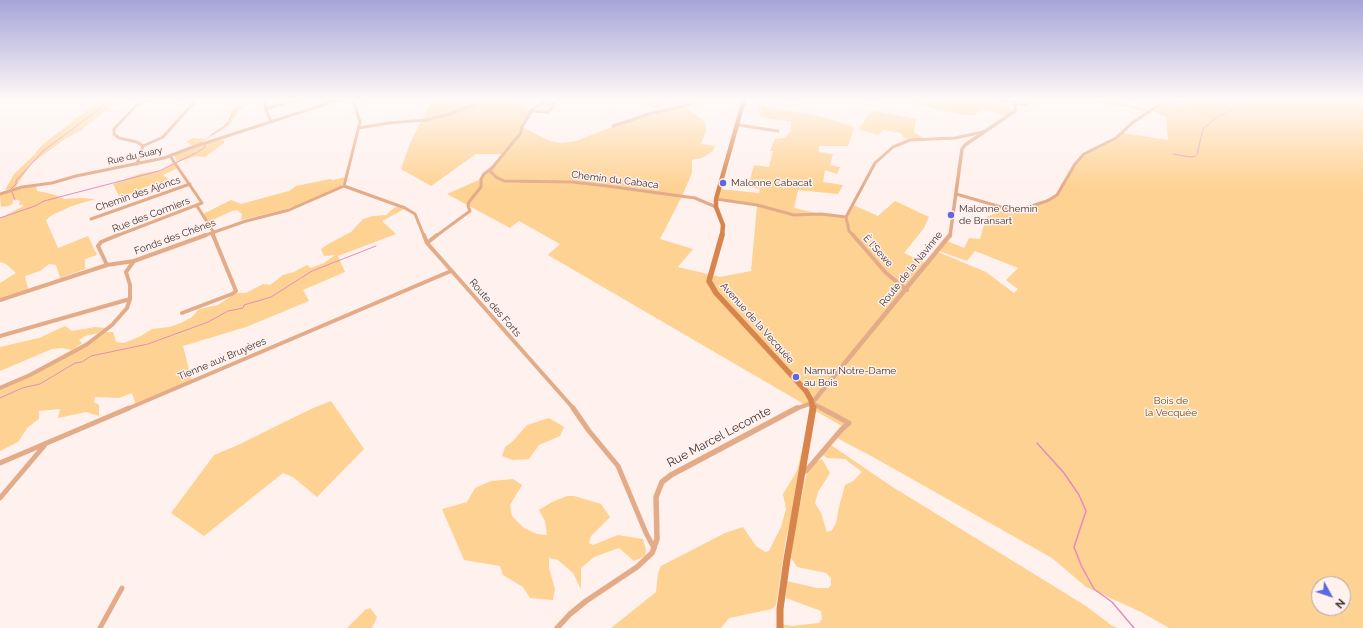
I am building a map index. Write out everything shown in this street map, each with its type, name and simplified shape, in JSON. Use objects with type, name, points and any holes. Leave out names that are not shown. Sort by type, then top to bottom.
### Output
[{"type":"main road","name":"Avenue de la Vecquée","points":[[737,129],[716,199],[716,207],[723,225],[723,232],[709,276],[709,281],[711,287],[800,385],[812,403]]},
{"type":"main road","points":[[780,628],[780,609],[787,559],[813,412],[812,403]]},
{"type":"street","points":[[114,129],[114,134],[119,138],[137,142],[142,146]]},
{"type":"street","points":[[142,146],[163,137],[170,129]]},
{"type":"street","name":"Rue du Suary","points":[[0,194],[170,156],[248,129]]},
{"type":"street","points":[[344,186],[359,129]]},
{"type":"street","points":[[427,242],[470,211],[468,206],[469,202],[481,187],[481,179],[520,134],[522,129]]},
{"type":"street","points":[[767,129],[778,131]]},
{"type":"street","name":"Route de la Navinne","points":[[812,403],[950,237],[962,149],[965,145],[987,129]]},
{"type":"street","points":[[956,194],[1008,209],[1024,208],[1047,201],[1057,195],[1075,164],[1084,154],[1116,138],[1125,129]]},
{"type":"street","points":[[716,199],[757,205],[794,215],[821,214],[846,217],[875,163],[893,147],[910,140],[955,138],[983,132]]},
{"type":"street","points":[[137,164],[142,146]]},
{"type":"street","name":"Rue des Cormiers","points":[[107,265],[98,246],[101,242],[197,206],[202,201],[170,156]]},
{"type":"street","name":"Chemin du Cabaca","points":[[489,170],[496,177],[504,180],[572,182],[607,186],[695,198],[716,207]]},
{"type":"street","name":"Chemin des Ajoncs","points":[[92,219],[190,184]]},
{"type":"street","name":"Fonds des Chênes","points":[[130,299],[130,285],[126,272],[134,261],[246,220],[289,210],[344,186]]},
{"type":"street","name":"Route des Forts","points":[[344,186],[412,211],[415,214],[427,242],[579,415],[589,431],[618,466],[646,533],[654,548]]},
{"type":"street","points":[[182,313],[232,294],[236,291],[213,233],[197,206]]},
{"type":"street","name":"È l'Sewe","points":[[846,217],[849,231],[862,245],[868,255],[886,273],[907,290]]},
{"type":"street","points":[[0,300],[107,265],[134,261]]},
{"type":"street","name":"Tienne aux Bruyères","points":[[0,463],[451,271]]},
{"type":"street","points":[[0,336],[130,299]]},
{"type":"street","points":[[0,388],[91,342],[121,316],[127,308],[130,299]]},
{"type":"street","points":[[802,473],[806,471],[842,429],[849,423],[812,403]]},
{"type":"street","name":"Rue Marcel Lecomte","points":[[654,548],[657,531],[656,497],[662,482],[671,474],[803,405],[812,403]]},
{"type":"street","points":[[0,498],[45,444]]},
{"type":"street","points":[[557,628],[570,614],[649,558],[654,548]]},
{"type":"street","points":[[100,628],[122,588]]},
{"type":"green space","points":[[62,129],[82,129],[65,139],[31,164],[15,188],[5,190],[14,174],[42,145]]},
{"type":"green space","points":[[219,129],[223,129],[202,142],[224,140],[224,143],[205,157],[196,156],[177,162],[174,155],[194,146],[186,142],[193,138],[205,139]]},
{"type":"green space","name":"Bois de la Vecquée","points":[[417,129],[527,129],[550,141],[561,143],[576,141],[606,129],[706,129],[701,144],[715,146],[713,151],[702,158],[692,160],[692,173],[660,239],[693,249],[678,267],[720,277],[751,271],[757,206],[716,199],[719,189],[759,193],[760,189],[748,187],[754,165],[769,167],[773,151],[770,151],[775,139],[784,138],[791,129],[853,129],[848,146],[819,146],[819,152],[833,154],[830,165],[840,167],[837,174],[825,170],[823,182],[843,185],[838,194],[798,190],[794,208],[821,214],[846,217],[853,205],[878,216],[895,201],[929,217],[924,228],[904,253],[928,264],[938,252],[986,272],[1014,293],[1018,289],[1006,280],[1018,268],[975,251],[967,261],[939,251],[947,241],[964,248],[969,238],[980,239],[986,217],[1008,209],[1017,209],[1047,201],[1057,195],[1075,164],[1084,154],[1123,133],[1168,140],[1167,129],[1363,129],[1363,628],[1169,628],[1141,612],[1086,587],[1052,558],[837,438],[845,428],[548,255],[560,244],[519,221],[510,228],[447,194],[481,179],[502,154],[476,154],[431,186],[401,169],[410,143]]},
{"type":"green space","points":[[860,129],[914,129],[914,132],[925,139],[909,139],[903,137],[900,133],[883,130],[878,135]]},
{"type":"green space","points":[[173,163],[178,168],[163,175],[169,180],[142,188],[141,196],[131,193],[119,196],[113,184],[139,174],[162,170]]},
{"type":"green space","points":[[345,177],[342,186],[305,203],[283,210],[241,220],[242,214],[237,210],[208,222],[203,214],[231,200],[241,204],[289,191],[296,186]]},
{"type":"green space","points":[[36,186],[37,191],[52,194],[65,199],[95,199],[72,206],[52,215],[46,220],[58,248],[88,236],[97,255],[85,259],[85,269],[60,278],[56,265],[49,264],[40,271],[25,276],[28,289],[0,298],[0,283],[16,273],[6,264],[0,262],[0,218],[22,207],[23,205],[19,205],[20,201],[15,199],[9,206],[1,207],[0,195],[26,187]]},
{"type":"green space","points":[[397,207],[404,209],[382,221],[396,234],[338,256],[345,272],[303,290],[309,301],[246,327],[183,346],[192,381],[136,405],[132,393],[119,398],[95,397],[94,402],[99,405],[99,416],[86,412],[58,418],[60,409],[39,411],[39,419],[28,427],[18,442],[0,451],[0,389],[105,332],[113,332],[116,342],[124,343],[139,337],[152,329],[169,327],[181,323],[192,317],[199,309],[218,305],[236,293],[246,293],[263,284],[270,285],[283,275],[294,272],[307,265],[311,268],[324,263],[335,255],[324,256],[321,249],[351,232],[363,219],[373,216],[386,215]]},
{"type":"green space","points":[[65,326],[72,331],[95,327],[105,328],[98,333],[85,336],[79,340],[82,343],[72,350],[62,348],[52,349],[0,371],[0,347],[39,338]]},
{"type":"green space","points":[[331,401],[364,449],[317,497],[293,477],[283,473],[204,536],[171,513],[214,455]]},
{"type":"green space","points":[[549,418],[564,427],[560,436],[539,445],[529,459],[513,460],[502,456],[505,447],[513,441],[527,425]]},
{"type":"green space","points":[[805,438],[796,501],[786,538],[776,605],[772,609],[729,618],[721,628],[611,628],[656,592],[658,573],[661,566],[725,533],[743,527],[756,546],[765,552],[769,551],[781,527],[786,509],[783,494],[797,471]]},
{"type":"green space","points":[[828,443],[891,486],[1086,606],[1117,628],[782,628],[781,624],[792,626],[819,623],[822,619],[821,611],[786,598],[787,581],[817,588],[828,588],[831,585],[831,578],[826,573],[797,567],[791,558],[792,543],[806,476],[809,469],[817,461],[822,459],[830,473],[818,492],[815,503],[821,513],[827,532],[832,530],[836,523],[845,485],[853,481],[862,472],[845,459],[827,458],[821,454]]},
{"type":"green space","points":[[513,479],[522,485],[510,505],[512,516],[524,528],[537,534],[547,535],[545,521],[539,510],[552,502],[567,496],[574,496],[601,504],[610,517],[591,536],[589,543],[593,545],[618,535],[643,539],[646,550],[645,556],[634,561],[619,548],[594,557],[581,568],[581,589],[573,573],[558,560],[549,558],[549,568],[555,589],[553,600],[530,598],[523,587],[503,575],[500,566],[464,560],[442,509],[467,502],[475,488],[491,481]]},
{"type":"green space","points":[[370,608],[377,617],[372,628],[347,628],[365,610]]},
{"type":"waterway","points":[[11,189],[16,184],[16,181],[42,152],[72,129]]},
{"type":"waterway","points":[[211,135],[220,129]]},
{"type":"waterway","points":[[1197,155],[1203,129]]},
{"type":"waterway","points":[[0,218],[35,206],[44,201],[159,171],[198,152],[205,147],[205,144]]},
{"type":"waterway","points":[[1173,154],[1191,157],[1196,156]]},
{"type":"waterway","points":[[12,192],[15,200]]},
{"type":"waterway","points":[[0,398],[22,388],[40,384],[75,363],[82,362],[91,356],[148,344],[208,322],[228,311],[243,308],[244,305],[271,297],[312,271],[376,246]]},
{"type":"waterway","points":[[1037,443],[1064,473],[1079,495],[1086,511],[1074,547],[1081,565],[1094,589],[1112,602],[1134,628]]},
{"type":"place","name":"Malonne Cabacat","points":[[723,183]]},
{"type":"place","name":"Malonne Chemin de Bransart","points":[[951,215]]},
{"type":"place","name":"Namur Notre-Dame au Bois","points":[[796,377]]}]
